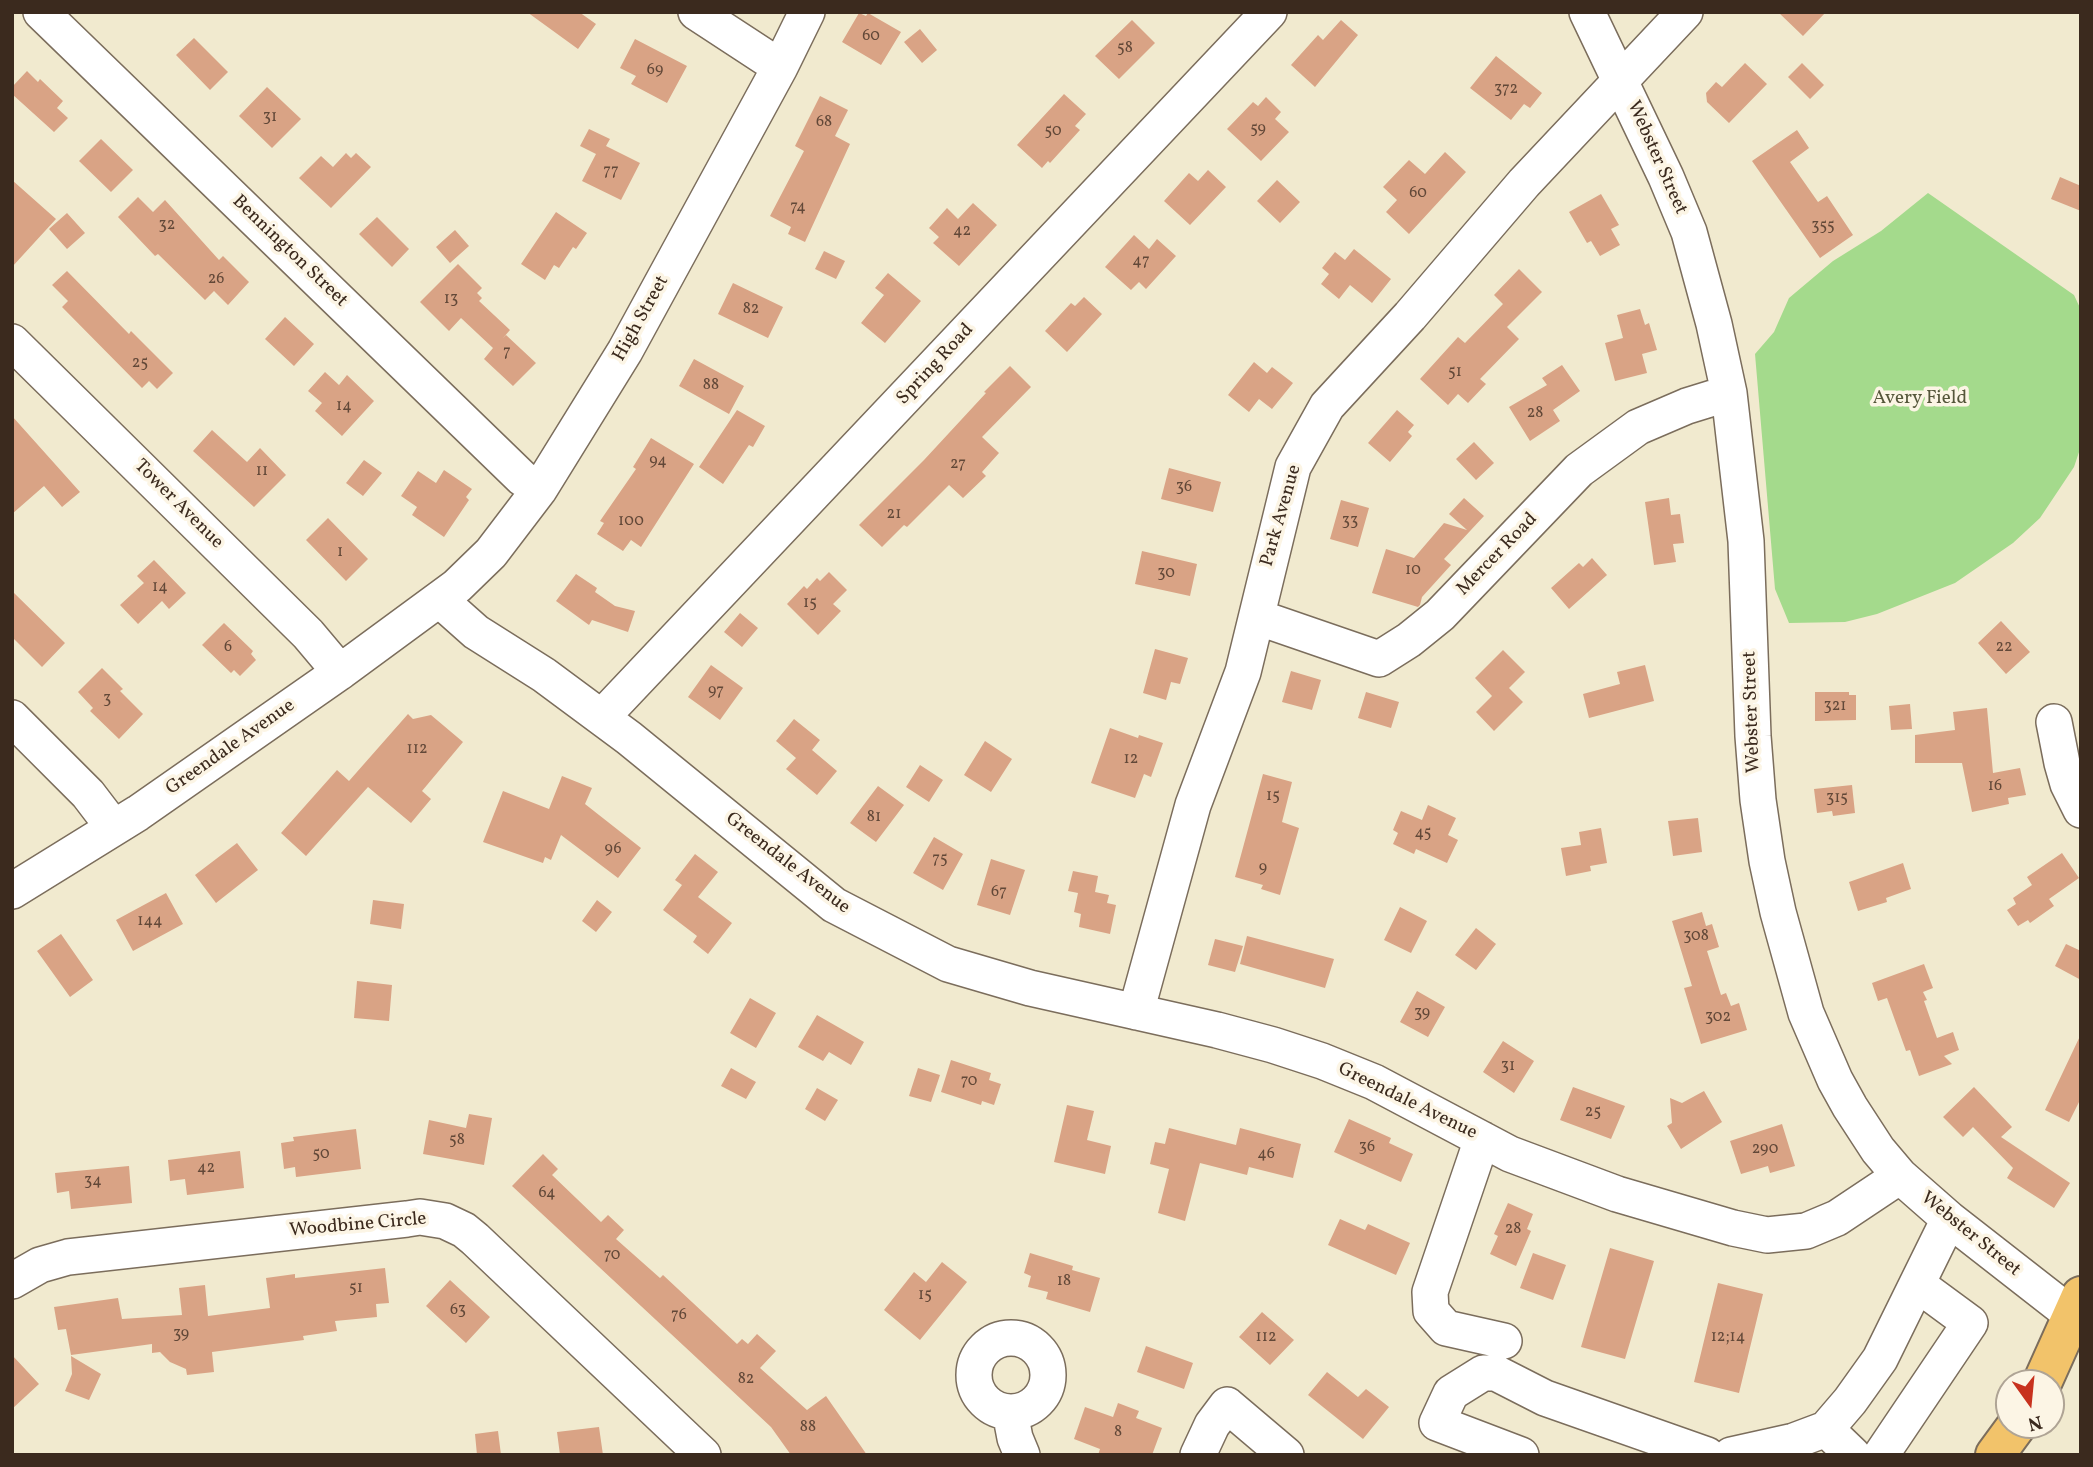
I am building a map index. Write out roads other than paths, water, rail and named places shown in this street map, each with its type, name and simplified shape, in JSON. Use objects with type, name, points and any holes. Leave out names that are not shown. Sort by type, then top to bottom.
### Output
[{"type":"main road","points":[[2049,1369],[2079,1312]]},
{"type":"main road","points":[[1996,1455],[2007,1439]]},
{"type":"street","name":"Bennington Street","points":[[41,12],[522,478],[539,490]]},
{"type":"street","points":[[696,12],[780,67]]},
{"type":"street","name":"High Street","points":[[440,600],[474,572],[539,490],[625,351],[780,67],[807,12]]},
{"type":"street","name":"Spring Road","points":[[602,718],[1269,12]]},
{"type":"street","name":"Webster Street","points":[[1587,12],[1666,177],[1689,232],[1714,324],[1729,393],[1745,541],[1758,800],[1769,874],[1806,1013],[1850,1108],[1878,1150],[1900,1176],[1949,1219],[2079,1312]]},
{"type":"street","name":"Park Avenue","points":[[1136,1012],[1193,805],[1243,672],[1293,467],[1327,406],[1410,316],[1524,183],[1685,12]]},
{"type":"street","name":"Tower Avenue","points":[[12,342],[308,634],[340,672]]},
{"type":"street","name":"Mercer Road","points":[[1257,617],[1379,659],[1409,640],[1440,615],[1579,470],[1638,427],[1688,406],[1729,393]]},
{"type":"street","name":"Greendale Avenue","points":[[12,891],[114,828],[440,600],[476,632],[602,718],[834,905],[948,964],[1030,988],[1273,1045],[1322,1061],[1374,1082],[1510,1154],[1617,1194],[1733,1228],[1767,1234],[1806,1231],[1837,1218],[1900,1176]]},
{"type":"street","points":[[12,718],[78,783],[114,828]]},
{"type":"street","points":[[2054,722],[2065,774],[2081,810]]},
{"type":"street","points":[[1482,1139],[1430,1292],[1431,1311],[1446,1328],[1503,1344],[1545,1398],[1707,1455]]},
{"type":"street","name":"Woodbine Circle","points":[[12,1281],[40,1265],[68,1257],[421,1217],[445,1221],[475,1239],[703,1455]]},
{"type":"street","points":[[1731,1455],[1794,1441],[1826,1429],[1880,1359],[1949,1219]]},
{"type":"street","points":[[1881,1455],[1970,1323],[1917,1284]]},
{"type":"street","points":[[1503,1344],[1483,1373],[1451,1393],[1437,1423],[1521,1455]]},
{"type":"street","points":[[1198,1455],[1212,1425],[1227,1405],[1286,1455]]},
{"type":"street","points":[[1010,1412],[1015,1438],[1023,1455]]},
{"type":"street","points":[[1826,1429],[1853,1455]]},
{"type":"park label","name":"Avery Field","points":[[1920,400]]}]
